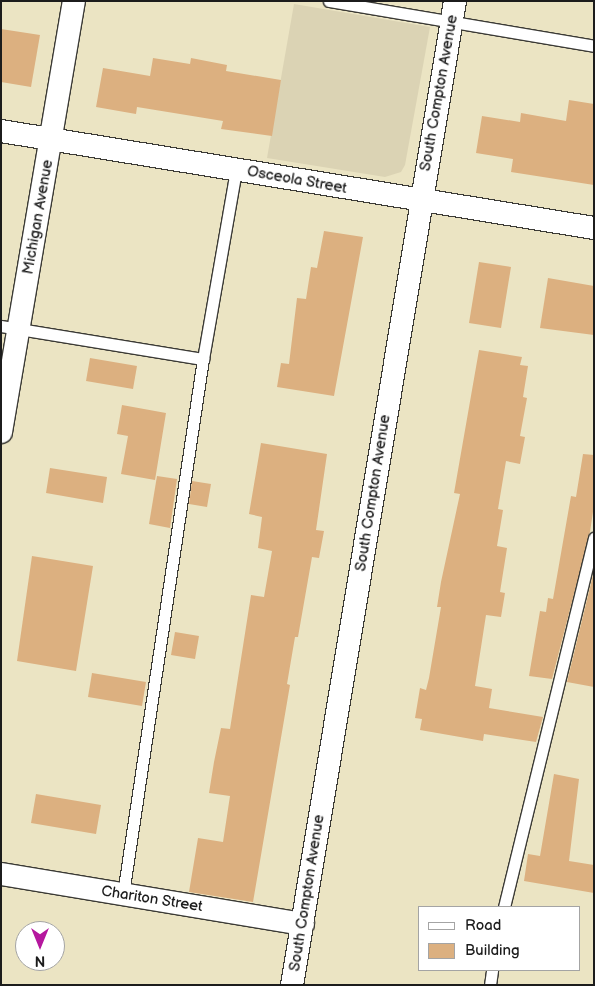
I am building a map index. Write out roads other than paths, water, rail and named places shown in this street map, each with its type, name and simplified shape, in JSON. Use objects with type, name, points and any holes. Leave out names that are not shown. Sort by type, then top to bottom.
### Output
[{"type":"street","name":"Michigan Avenue","points":[[1,432],[10,328],[51,139],[74,1]]},
{"type":"street","name":"South Compton Avenue","points":[[292,985],[453,12]]},
{"type":"street","name":"Osceola Street","points":[[1,131],[594,228]]},
{"type":"street","name":"Chariton Street","points":[[1,874],[302,924]]},
{"type":"lane","points":[[329,1],[453,12],[594,46]]},
{"type":"lane","points":[[123,894],[203,359],[236,169]]},
{"type":"lane","points":[[10,328],[203,359]]},
{"type":"lane","points":[[504,906],[594,538]]},
{"type":"lane","points":[[490,985],[492,971]]}]
